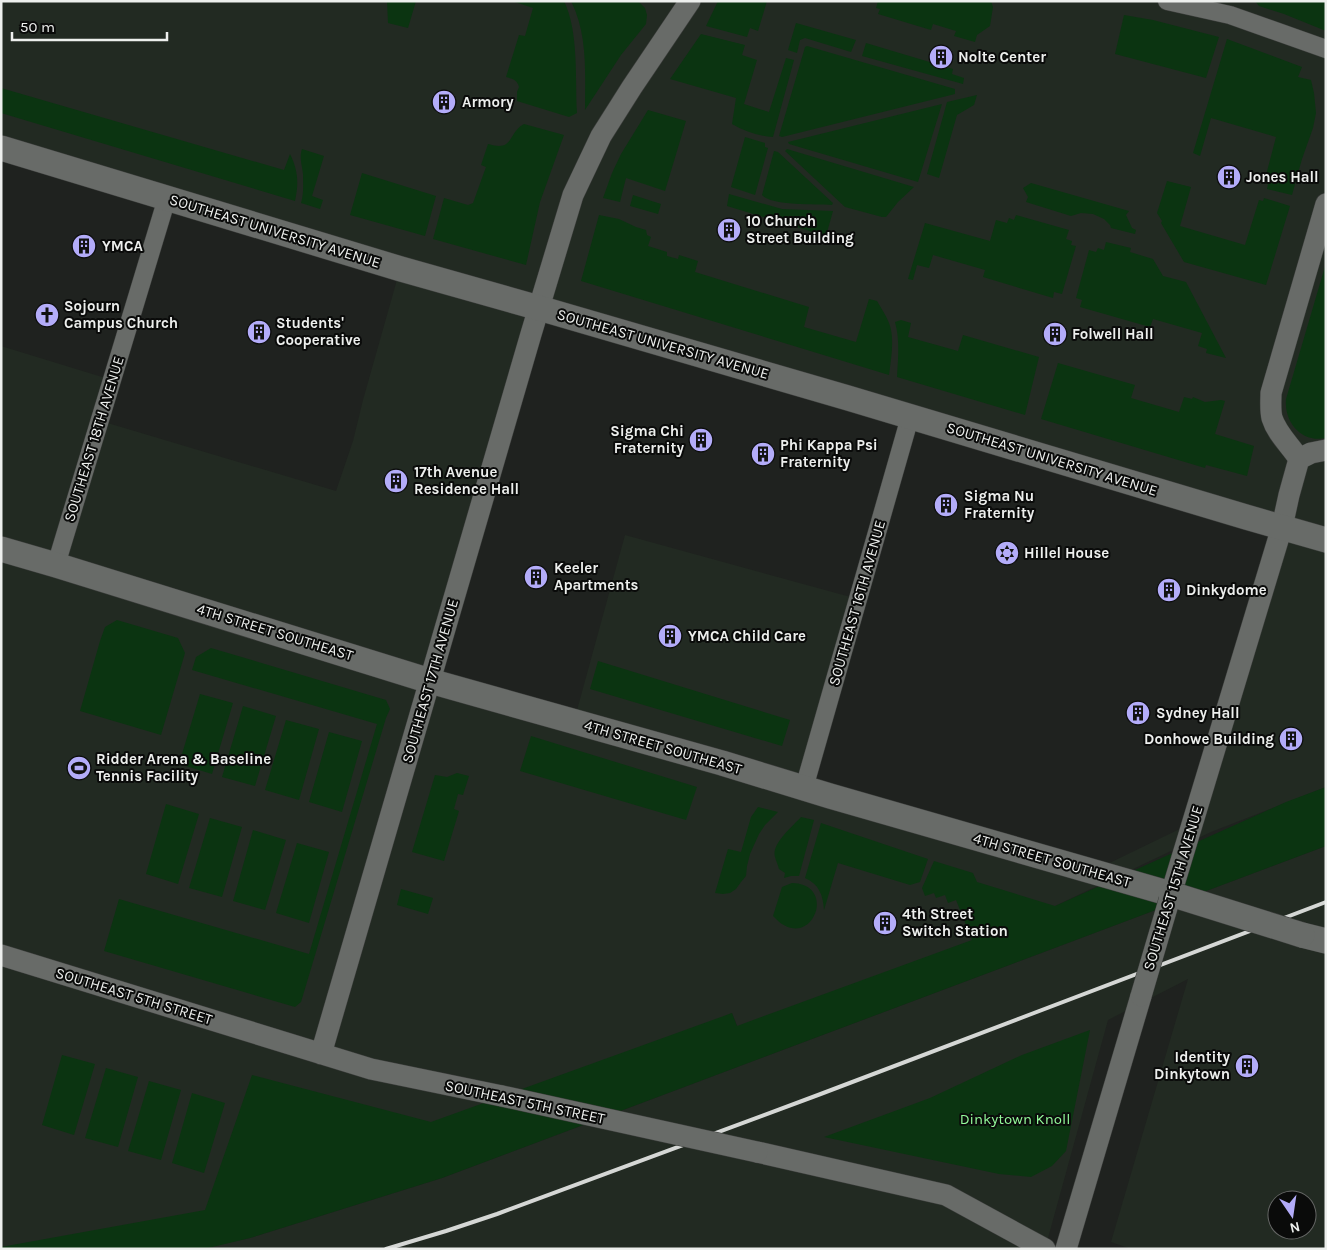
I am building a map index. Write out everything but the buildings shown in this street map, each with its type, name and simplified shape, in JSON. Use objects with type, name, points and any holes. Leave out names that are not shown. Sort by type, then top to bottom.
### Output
[{"type":"main road","name":"SOUTHEAST UNIVERSITY AVENUE","points":[[1,148],[401,269],[1326,540]]},
{"type":"main road","name":"4TH STREET SOUTHEAST","points":[[1,549],[56,564],[430,681],[722,763],[1172,894],[1326,941]]},
{"type":"street","name":"SOUTHEAST 17TH AVENUE","points":[[321,1054],[573,194],[601,136],[690,1]]},
{"type":"street","points":[[1167,1],[1230,15],[1326,50]]},
{"type":"street","name":"SOUTHEAST 18TH AVENUE","points":[[56,564],[167,198]]},
{"type":"street","points":[[1326,204],[1271,393],[1272,417],[1281,436],[1299,459],[1310,453],[1326,450]]},
{"type":"street","name":"SOUTHEAST 16TH AVENUE","points":[[804,788],[910,417]]},
{"type":"street","name":"SOUTHEAST 15TH AVENUE","points":[[1066,1249],[1282,527],[1299,459]]},
{"type":"street","name":"SOUTHEAST 5TH STREET","points":[[1,954],[371,1069],[946,1194],[1045,1249]]},
{"type":"shaded area","points":[[1,1],[1326,1],[1326,787],[1211,832],[1055,906],[744,1043],[732,1013],[223,1244],[250,1238],[442,1178],[1326,846],[1326,1249],[1131,1249],[1111,1242],[1188,979],[1108,1020],[1045,1249],[1,1249],[1,346],[112,380],[101,421],[336,491],[353,441],[400,269],[1,148]],"holes":[[[539,308],[1282,527],[1192,823],[1093,871],[803,786],[858,599],[625,535],[574,721],[430,681]]]},
{"type":"green space","points":[[387,1],[416,1],[408,28],[388,23]]},
{"type":"green space","points":[[512,1],[564,1],[569,13],[574,41],[577,113],[569,117],[517,101],[519,87],[514,80],[506,77],[519,35],[525,36],[533,8]]},
{"type":"green space","points":[[571,1],[638,1],[645,8],[647,15],[646,24],[621,55],[585,110],[583,41]]},
{"type":"green space","points":[[718,1],[767,1],[758,31],[750,28],[747,37],[706,26]]},
{"type":"green space","points":[[878,1],[991,1],[993,7],[990,26],[977,35],[975,42],[954,36],[956,31],[933,24],[931,30],[878,14],[880,9],[876,8]]},
{"type":"green space","points":[[1255,1],[1326,1],[1326,31],[1259,6]]},
{"type":"green space","points":[[1124,15],[1153,20],[1219,37],[1206,78],[1115,54]]},
{"type":"green space","points":[[796,23],[856,40],[851,52],[805,38],[800,40],[797,53],[788,50]]},
{"type":"green space","points":[[701,34],[745,45],[742,55],[757,60],[744,104],[769,112],[786,58],[794,60],[773,137],[751,133],[732,124],[736,98],[670,79]]},
{"type":"green space","points":[[1227,39],[1302,67],[1298,77],[1311,80],[1316,113],[1292,195],[1267,189],[1268,184],[1264,183],[1276,137],[1211,118],[1200,156],[1193,153]]},
{"type":"green space","points":[[866,43],[953,69],[952,74],[964,78],[963,84],[862,56]]},
{"type":"green space","points":[[807,46],[955,89],[955,94],[782,137],[779,136],[805,47]]},
{"type":"green space","points":[[1,88],[284,170],[290,154],[297,177],[295,201],[1,113]]},
{"type":"green space","points":[[977,95],[974,105],[957,115],[939,178],[927,174],[947,102]]},
{"type":"green space","points":[[942,104],[918,182],[789,144],[788,142]]},
{"type":"green space","points":[[648,110],[686,121],[665,191],[626,178],[620,202],[603,198],[621,154]]},
{"type":"green space","points":[[524,124],[564,135],[540,202],[526,265],[433,239],[444,198],[468,205],[473,203],[486,167],[481,165],[488,144],[503,146],[507,144],[515,132]]},
{"type":"green space","points":[[745,137],[765,143],[765,147],[768,148],[755,195],[731,187]]},
{"type":"green space","points":[[302,149],[324,156],[312,196],[323,200],[320,209],[301,203],[303,196]]},
{"type":"green space","points":[[787,149],[914,187],[886,217],[845,207],[785,151]]},
{"type":"green space","points":[[774,151],[778,152],[833,203],[832,205],[784,203],[767,199],[762,195]]},
{"type":"green space","points":[[362,173],[436,196],[425,236],[350,215]]},
{"type":"green space","points":[[1167,181],[1191,187],[1180,226],[1245,245],[1259,200],[1263,201],[1264,198],[1290,206],[1266,285],[1184,262],[1157,213]]},
{"type":"green space","points":[[1031,183],[1129,211],[1126,215],[1132,228],[1136,230],[1135,234],[1111,228],[1104,219],[1093,214],[1081,213],[1071,216],[1026,202],[1028,197],[1023,188]]},
{"type":"green space","points":[[729,194],[782,209],[833,211],[826,236],[727,206]]},
{"type":"green space","points":[[633,195],[661,204],[658,214],[630,206]]},
{"type":"green space","points":[[599,215],[619,219],[646,230],[647,235],[651,237],[648,246],[667,252],[667,256],[678,259],[679,255],[698,261],[695,272],[809,307],[804,327],[856,342],[869,299],[877,301],[886,317],[892,335],[889,375],[581,281]]},
{"type":"green space","points":[[1016,215],[1069,230],[1066,239],[1072,241],[1071,245],[1076,246],[1062,294],[1054,292],[1053,298],[983,277],[985,270],[933,255],[929,268],[917,265],[913,280],[908,279],[925,223],[990,241],[996,220],[1007,223],[1009,218],[1014,220]]},
{"type":"green space","points":[[1106,242],[1131,248],[1130,252],[1153,259],[1163,276],[1186,282],[1226,358],[1206,353],[1207,349],[1198,346],[1202,333],[1153,319],[1150,327],[1080,307],[1082,300],[1076,298],[1089,250],[1096,252],[1098,248],[1104,250]]},
{"type":"green space","points":[[1326,263],[1326,438],[1317,439],[1302,434],[1291,423],[1286,407],[1286,399]]},
{"type":"green space","points":[[901,320],[911,323],[908,337],[958,351],[963,335],[1039,357],[1025,415],[897,377],[898,342],[895,322]]},
{"type":"green space","points":[[1058,363],[1135,385],[1131,398],[1179,412],[1184,397],[1192,399],[1193,397],[1205,402],[1225,401],[1215,434],[1254,446],[1247,476],[1206,465],[1205,468],[1041,419]]},
{"type":"green space","points":[[117,620],[178,638],[185,653],[161,735],[80,711],[105,627]]},
{"type":"green space","points":[[211,648],[386,700],[390,709],[301,1002],[295,1007],[104,951],[119,899],[309,954],[377,724],[192,670],[196,657]]},
{"type":"green space","points":[[598,661],[790,720],[782,746],[590,689]]},
{"type":"green space","points":[[200,694],[233,703],[212,774],[179,764]]},
{"type":"green space","points":[[243,706],[276,716],[255,786],[222,777]]},
{"type":"green space","points":[[286,720],[319,729],[299,800],[265,790]]},
{"type":"green space","points":[[329,732],[362,741],[342,812],[309,802]]},
{"type":"green space","points":[[531,736],[697,787],[686,820],[520,771]]},
{"type":"green space","points":[[457,773],[469,776],[463,795],[458,794],[454,809],[459,811],[444,861],[412,852],[435,775],[447,777]]},
{"type":"green space","points":[[1326,787],[1326,846],[442,1178],[250,1238],[204,1249],[1,1249],[1,1247],[205,1210],[252,1075],[431,1122],[732,1013],[737,1026],[972,940],[956,900],[948,903],[945,895],[936,898],[934,893],[925,896],[922,888],[934,861],[973,873],[977,882],[1055,906],[1286,802]]},
{"type":"green space","points":[[166,804],[199,814],[178,884],[146,874]]},
{"type":"green space","points":[[758,807],[778,812],[759,834],[750,854],[746,876],[736,889],[730,893],[715,893],[728,849],[741,852],[751,817]]},
{"type":"green space","points":[[801,817],[814,820],[799,876],[784,878],[785,873],[779,869],[775,857],[776,847],[779,841]]},
{"type":"green space","points":[[210,818],[242,827],[222,897],[189,888]]},
{"type":"green space","points":[[821,823],[928,859],[920,882],[910,885],[838,863],[824,910],[823,900],[817,887],[805,878]]},
{"type":"green space","points":[[253,830],[286,840],[265,910],[233,901]]},
{"type":"green space","points":[[297,843],[329,852],[309,923],[276,913]]},
{"type":"green space","points":[[792,883],[806,886],[814,894],[817,905],[814,915],[808,924],[798,928],[786,926],[773,916],[782,887]]},
{"type":"green space","points":[[401,889],[433,898],[428,914],[397,905]]},
{"type":"green space","name":"Dinkytown Knoll","points":[[1090,1030],[1066,1151],[1052,1166],[1031,1177],[999,1174],[824,1137],[930,1098],[1022,1055]]},
{"type":"green space","points":[[62,1055],[95,1064],[74,1135],[42,1125]]},
{"type":"green space","points":[[106,1068],[138,1077],[118,1147],[85,1138]]},
{"type":"green space","points":[[149,1081],[181,1090],[161,1160],[128,1151]]},
{"type":"green space","points":[[192,1093],[225,1103],[204,1173],[172,1163]]},
{"type":"railway","points":[[386,1249],[497,1214],[818,1095],[1326,902]]},
{"type":"place","name":"Nolte Center","points":[[941,57]]},
{"type":"place","name":"Armory","points":[[444,102]]},
{"type":"place","name":"Jones Hall","points":[[1229,177]]},
{"type":"place","name":"10 Church Street Building","points":[[729,230]]},
{"type":"place","name":"YMCA","points":[[84,246]]},
{"type":"place","name":"Sojourn Campus Church","points":[[47,315]]},
{"type":"place","name":"Students' Cooperative","points":[[259,332]]},
{"type":"place","name":"Folwell Hall","points":[[1055,334]]},
{"type":"place","name":"Sigma Chi Fraternity","points":[[701,440]]},
{"type":"place","name":"Phi Kappa Psi Fraternity","points":[[763,454]]},
{"type":"place","name":"17th Avenue Residence Hall","points":[[396,481]]},
{"type":"place","name":"Sigma Nu Fraternity","points":[[946,505]]},
{"type":"place","name":"Hillel House","points":[[1007,553]]},
{"type":"place","name":"Keeler Apartments","points":[[536,577]]},
{"type":"place","name":"Dinkydome","points":[[1169,590]]},
{"type":"place","name":"YMCA Child Care","points":[[670,636]]},
{"type":"place","name":"Sydney Hall","points":[[1138,713]]},
{"type":"place","name":"Donhowe Building","points":[[1291,739]]},
{"type":"place","name":"Ridder Arena & Baseline Tennis Facility","points":[[79,768]]},
{"type":"place","name":"4th Street Switch Station","points":[[885,923]]},
{"type":"place","name":"Identity Dinkytown","points":[[1247,1066]]}]
